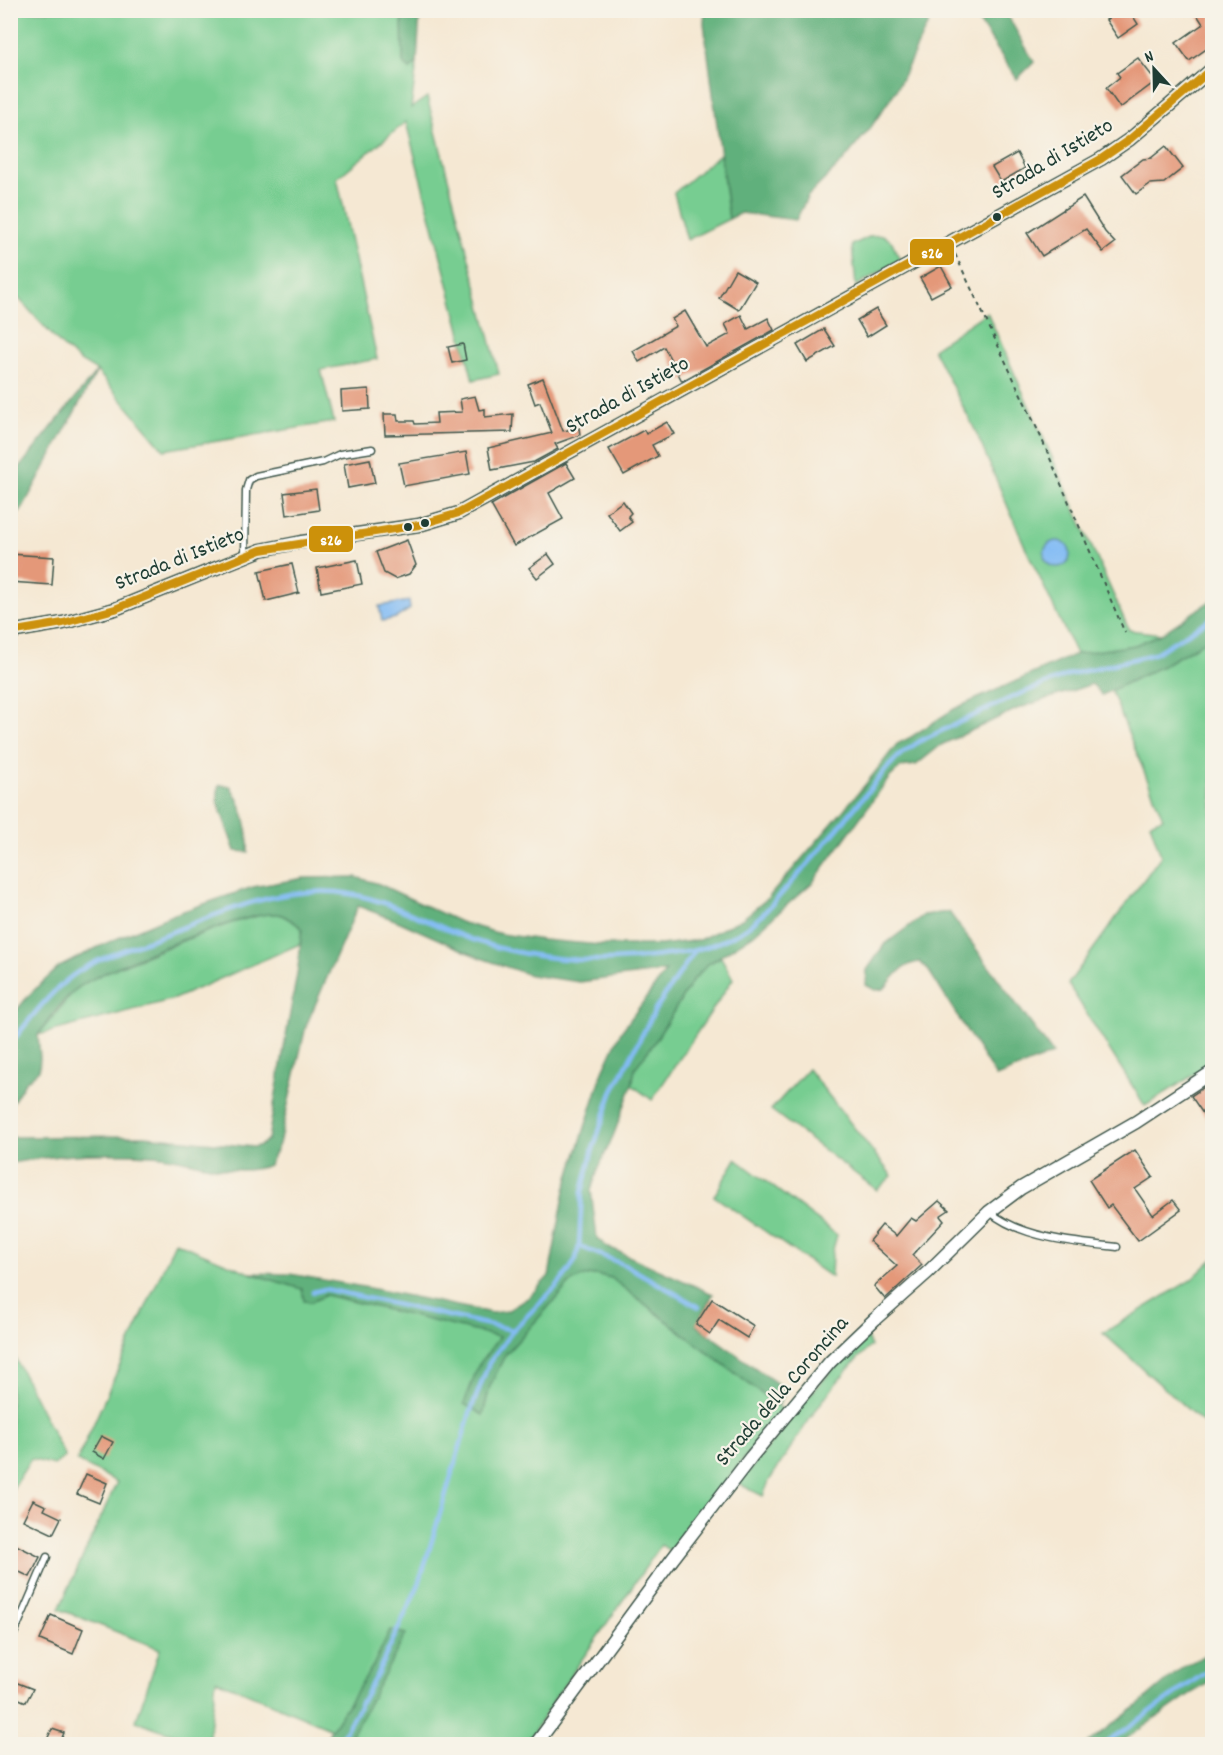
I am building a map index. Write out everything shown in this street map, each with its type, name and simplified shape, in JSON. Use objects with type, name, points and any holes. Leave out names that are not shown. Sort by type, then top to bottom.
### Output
[{"type":"street","name":"Strada di Istieto","points":[[10,632],[63,623],[115,609],[261,550],[419,525],[468,510],[1112,152],[1212,69]]},
{"type":"street","name":"Strada della Coroncina","points":[[536,1744],[744,1466],[830,1362],[989,1212],[1021,1188],[1136,1122],[1212,1072]]},
{"type":"lane","points":[[245,555],[246,490],[249,480],[256,476],[323,462],[340,454],[372,449]]},
{"type":"lane","points":[[989,1212],[1002,1222],[1029,1232],[1117,1247]]},
{"type":"lane","points":[[10,1643],[47,1557]]},
{"type":"path","points":[[950,243],[1040,435],[1125,633]]},
{"type":"path","points":[[1212,874],[1212,902]]},
{"type":"green space","points":[[705,10],[934,11],[897,89],[871,127],[844,160],[808,196],[796,220],[741,213],[729,219],[704,23]]},
{"type":"green space","points":[[10,11],[402,11],[403,63],[410,69],[417,63],[411,108],[427,97],[499,374],[473,380],[406,122],[337,178],[377,359],[321,370],[334,422],[164,450],[97,371],[80,361],[61,345],[11,290]]},
{"type":"green space","points":[[402,11],[420,11],[417,63],[410,69],[403,63]]},
{"type":"green space","points":[[972,11],[1005,11],[1034,62],[1017,79]]},
{"type":"green space","points":[[720,154],[729,219],[687,240],[674,193]]},
{"type":"green space","points":[[883,235],[892,242],[900,260],[856,286],[852,245],[871,236]]},
{"type":"green space","points":[[987,312],[1129,630],[1161,634],[1135,645],[1076,654],[1026,549],[975,430],[933,349]]},
{"type":"green space","points":[[97,371],[21,511],[11,519],[11,478]]},
{"type":"green space","points":[[1212,600],[1212,637],[1162,666],[1102,695],[1092,684],[1017,709],[941,745],[916,765],[901,767],[889,778],[813,882],[753,935],[708,964],[693,980],[654,1043],[635,1068],[632,1085],[591,1190],[597,1238],[606,1246],[713,1294],[696,1325],[786,1390],[778,1406],[611,1278],[605,1276],[585,1276],[570,1283],[505,1355],[490,1386],[483,1415],[464,1404],[478,1366],[499,1337],[326,1295],[311,1302],[304,1301],[302,1289],[250,1273],[290,1274],[492,1313],[507,1311],[528,1298],[549,1276],[565,1190],[603,1071],[621,1032],[666,971],[580,982],[530,975],[478,957],[358,906],[306,1026],[279,1144],[269,1165],[255,1169],[225,1169],[152,1155],[116,1154],[81,1154],[11,1163],[11,1137],[145,1136],[254,1147],[268,1139],[298,968],[302,928],[278,914],[237,921],[176,942],[115,968],[76,989],[60,1005],[38,1035],[39,1070],[25,1082],[11,1105],[11,1017],[29,995],[59,967],[102,945],[172,915],[253,887],[304,878],[356,877],[379,884],[460,922],[501,934],[601,945],[661,945],[699,940],[742,919],[768,898],[897,744],[954,709],[1076,654],[1135,645],[1161,634]]},
{"type":"green space","points":[[1212,637],[1212,1063],[1145,1106],[1068,984],[1161,856],[1150,823],[1163,818],[1111,690],[1162,666]]},
{"type":"green space","points":[[219,785],[230,786],[242,809],[248,852],[235,851],[217,800]]},
{"type":"green space","points":[[949,912],[1053,1054],[996,1077],[929,971],[920,962],[904,968],[884,989],[875,990],[866,985],[867,970],[884,945],[924,915]]},
{"type":"green space","points":[[264,914],[280,914],[302,927],[300,944],[174,999],[38,1035],[74,991],[94,977],[185,940]]},
{"type":"green space","points":[[721,957],[733,979],[652,1100],[632,1085],[635,1068],[654,1043],[693,980],[708,964]]},
{"type":"green space","points":[[808,1069],[892,1176],[877,1190],[771,1110]]},
{"type":"green space","points":[[736,1159],[837,1235],[832,1253],[831,1277],[714,1196]]},
{"type":"green space","points":[[175,1242],[250,1273],[303,1289],[311,1302],[326,1295],[500,1337],[478,1366],[483,1414],[490,1386],[505,1355],[570,1283],[585,1276],[595,1275],[611,1278],[783,1410],[670,1551],[661,1545],[526,1744],[347,1744],[405,1634],[391,1630],[373,1666],[332,1729],[216,1680],[208,1744],[202,1744],[136,1721],[160,1649],[59,1609],[117,1482],[77,1461]]},
{"type":"green space","points":[[1212,1260],[1212,1431],[1103,1333],[1191,1280]]},
{"type":"green space","points":[[865,1334],[871,1346],[828,1393],[769,1481],[763,1496],[739,1484],[808,1397]]},
{"type":"green space","points":[[10,1348],[65,1457],[54,1465],[31,1459],[11,1491]]},
{"type":"green space","points":[[390,1630],[406,1634],[347,1744],[322,1744],[373,1666]]},
{"type":"green space","points":[[1212,1651],[1212,1681],[1119,1744],[1087,1744],[1183,1667]]},
{"type":"water","points":[[1057,541],[1067,544],[1070,554],[1067,564],[1057,567],[1047,564],[1044,554],[1047,544]]},
{"type":"water","points":[[409,601],[410,609],[396,618],[382,621],[379,606]]},
{"type":"building","points":[[1119,10],[1129,10],[1138,24],[1118,38],[1106,20]]},
{"type":"building","points":[[1194,10],[1212,10],[1212,45],[1189,61],[1176,43],[1203,24]]},
{"type":"building","points":[[1138,58],[1156,81],[1120,108],[1106,88],[1120,77],[1117,73]]},
{"type":"building","points":[[1166,146],[1183,168],[1164,183],[1150,184],[1136,194],[1122,175],[1143,159],[1151,158]]},
{"type":"building","points":[[1017,153],[1025,168],[1001,182],[992,167]]},
{"type":"building","points":[[1083,197],[1105,232],[1115,243],[1103,252],[1086,229],[1042,256],[1027,233]]},
{"type":"building","points":[[941,266],[952,286],[931,297],[920,278]]},
{"type":"building","points":[[735,270],[756,282],[739,310],[719,298]]},
{"type":"building","points":[[876,309],[886,325],[867,337],[857,320]]},
{"type":"building","points":[[685,311],[706,347],[730,334],[725,324],[741,315],[748,329],[768,318],[774,330],[682,381],[664,347],[639,362],[633,351],[676,326],[672,319]]},
{"type":"building","points":[[824,329],[835,346],[807,362],[797,345]]},
{"type":"building","points":[[463,344],[466,360],[452,363],[448,347]]},
{"type":"building","points":[[543,378],[563,431],[579,428],[580,435],[555,444],[558,449],[534,462],[492,470],[488,448],[552,433],[540,402],[535,404],[528,384]]},
{"type":"building","points":[[369,389],[370,409],[342,411],[341,391]]},
{"type":"building","points":[[475,396],[479,410],[485,409],[485,417],[513,414],[512,432],[385,435],[384,414],[397,414],[398,421],[414,421],[415,424],[437,423],[436,413],[462,412],[460,399]]},
{"type":"building","points":[[667,422],[674,434],[652,445],[658,456],[624,475],[609,449],[644,430],[646,434]]},
{"type":"building","points":[[466,452],[470,474],[404,486],[399,463]]},
{"type":"building","points":[[370,459],[375,483],[348,488],[344,464]]},
{"type":"building","points":[[566,463],[575,478],[549,493],[563,519],[514,546],[491,505]]},
{"type":"building","points":[[316,489],[319,510],[287,515],[284,493]]},
{"type":"building","points":[[623,501],[631,513],[628,516],[632,522],[620,531],[607,513]]},
{"type":"building","points":[[407,540],[416,565],[409,574],[395,579],[384,573],[376,552]]},
{"type":"building","points":[[10,554],[54,557],[52,585],[10,582]]},
{"type":"building","points":[[548,554],[555,564],[537,578],[529,568]]},
{"type":"building","points":[[357,560],[362,584],[321,592],[317,568]]},
{"type":"building","points":[[292,564],[299,593],[266,601],[259,571]]},
{"type":"building","points":[[1212,1082],[1212,1127],[1191,1096]]},
{"type":"building","points":[[1135,1150],[1153,1177],[1135,1189],[1153,1215],[1173,1200],[1181,1210],[1138,1241],[1111,1205],[1107,1208],[1089,1180]]},
{"type":"building","points":[[939,1201],[949,1210],[940,1216],[944,1221],[912,1255],[922,1265],[885,1299],[874,1286],[897,1266],[869,1241],[882,1225],[896,1236],[911,1218],[916,1221]]},
{"type":"building","points":[[712,1299],[754,1326],[747,1338],[719,1320],[710,1334],[696,1324]]},
{"type":"building","points":[[101,1436],[113,1442],[104,1459],[92,1452]]},
{"type":"building","points":[[86,1474],[107,1483],[99,1503],[77,1494]]},
{"type":"building","points":[[33,1500],[46,1506],[44,1510],[61,1518],[53,1534],[23,1520]]},
{"type":"building","points":[[10,1542],[40,1557],[30,1577],[13,1569],[17,1562],[10,1559]]},
{"type":"building","points":[[51,1615],[83,1629],[73,1654],[40,1640]]},
{"type":"building","points":[[10,1680],[33,1689],[26,1702],[10,1695]]},
{"type":"building","points":[[52,1729],[64,1733],[59,1744],[45,1744]]},
{"type":"waterway","points":[[10,1044],[55,991],[72,976],[95,962],[233,908],[294,893],[336,892],[371,899],[470,939],[537,956],[582,960],[628,959],[675,954],[706,947],[738,933],[759,917],[815,856],[888,767],[901,754],[920,741],[1015,696],[1068,675],[1154,654],[1212,618]]},
{"type":"waterway","points":[[338,1744],[377,1674],[419,1584],[470,1413],[489,1363],[513,1330],[556,1287],[576,1259],[579,1246],[582,1192],[593,1149],[612,1093],[655,1010],[694,952]]},
{"type":"waterway","points":[[579,1246],[627,1266],[699,1307]]},
{"type":"waterway","points":[[313,1292],[325,1289],[513,1330]]},
{"type":"waterway","points":[[1105,1744],[1209,1670]]},
{"type":"transit line","name":"s26","points":[[10,632],[63,623],[115,609],[261,550],[419,525],[459,513],[1101,159],[1130,139],[1212,69]]}]
